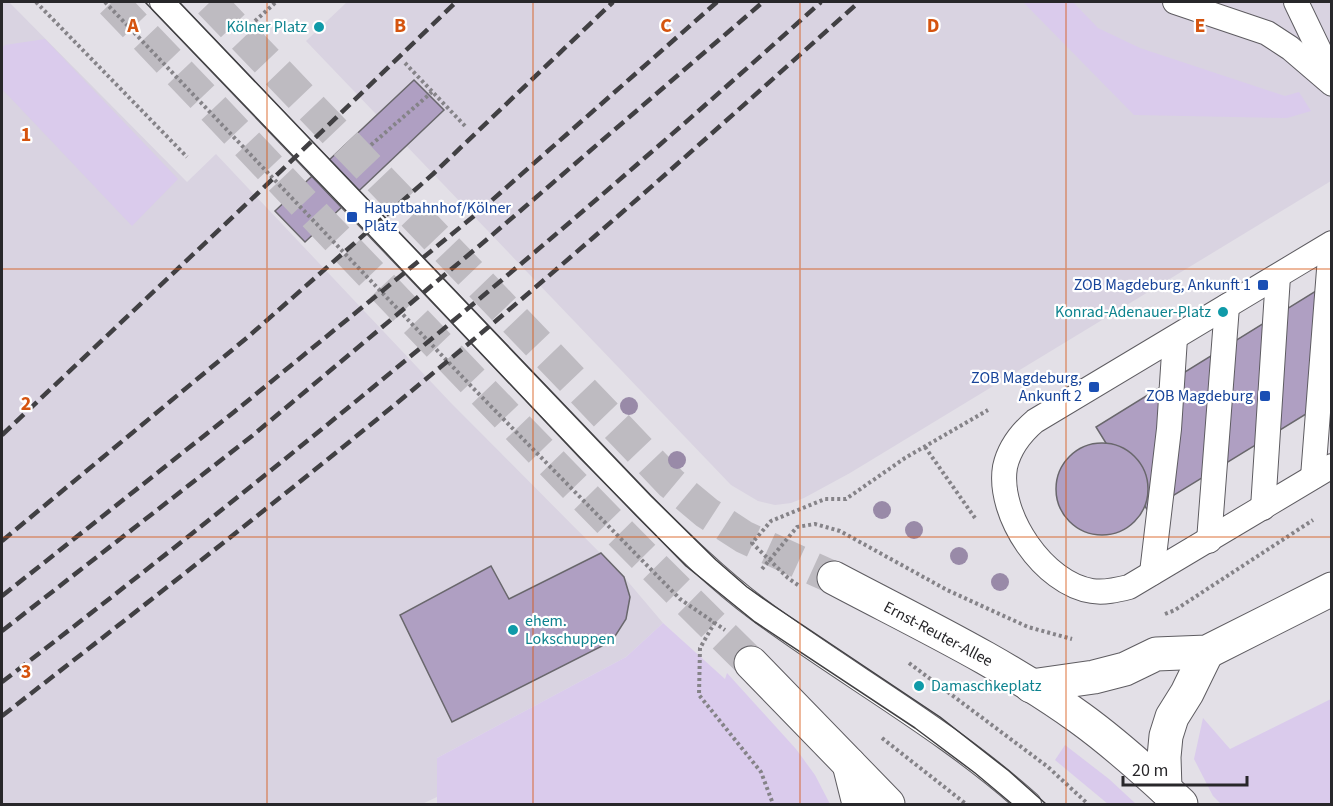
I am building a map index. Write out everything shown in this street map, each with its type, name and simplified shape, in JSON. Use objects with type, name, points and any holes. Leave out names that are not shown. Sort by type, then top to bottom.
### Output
[{"type":"main road","name":"Ernst-Reuter-Allee","points":[[820,585],[973,652],[1031,686],[1081,719],[1173,797]]},
{"type":"main road","points":[[1031,686],[1094,677],[1125,669],[1156,654],[1207,652],[1332,589]]},
{"type":"main road","points":[[1173,797],[1164,757],[1166,736],[1172,717],[1187,693],[1207,652]]},
{"type":"main road","points":[[751,663],[888,804]]},
{"type":"main road","points":[[849,765],[859,804]]},
{"type":"lane","points":[[162,2],[545,404],[701,562],[759,610],[931,726],[1002,780],[1029,804]]},
{"type":"lane","points":[[1175,2],[1267,33],[1290,48],[1332,84]]},
{"type":"lane","points":[[1296,2],[1332,76]]},
{"type":"lane","points":[[1331,243],[1322,472],[1129,587],[1110,591],[1090,591],[1064,580],[1039,558],[1021,534],[1009,507],[1005,467],[1013,446],[1035,422],[1331,243]]},
{"type":"lane","points":[[1263,508],[1278,276]]},
{"type":"lane","points":[[1209,541],[1227,306]]},
{"type":"lane","points":[[1152,573],[1169,429],[1175,338]]},
{"type":"path","points":[[36,2],[187,157]]},
{"type":"path","points":[[105,2],[680,599],[714,623],[700,648],[699,695],[761,772],[773,804]]},
{"type":"path","points":[[255,21],[276,2]]},
{"type":"path","points":[[405,63],[466,127]]},
{"type":"path","points":[[371,145],[432,92]]},
{"type":"path","points":[[820,585],[788,578],[752,543],[771,521],[825,499],[846,499],[905,458],[988,410]]},
{"type":"path","points":[[1154,618],[1174,610],[1322,514]]},
{"type":"path","points":[[769,560],[797,527],[815,524],[840,531],[947,590],[1028,627],[1073,640]]},
{"type":"path","points":[[903,659],[1048,767],[1088,804]]},
{"type":"shaded area","points":[[2,2],[9,2],[187,182],[216,154],[451,403],[624,577],[663,623],[626,657],[437,758],[437,797],[422,804],[2,804]]},
{"type":"shaded area","points":[[347,2],[1331,2],[1331,181],[850,473],[804,498],[791,503],[775,505],[758,501],[731,485],[306,41]]},
{"type":"shaded area","points":[[1023,2],[1073,2],[1098,28],[1140,48],[1285,96],[1299,92],[1311,111],[1287,118],[1134,115]]},
{"type":"shaded area","points":[[45,39],[178,179],[132,226],[2,89],[2,48],[5,45]]},
{"type":"shaded area","points":[[663,623],[725,679],[727,673],[796,749],[815,775],[830,804],[437,804],[437,758],[626,657]]},
{"type":"shaded area","points":[[1331,699],[1331,804],[1221,804],[1213,796],[1194,759],[1203,718],[1230,749]]},
{"type":"shaded area","points":[[1065,745],[1109,779],[1136,804],[1108,804],[1055,760]]},
{"type":"building","points":[[414,80],[444,110],[305,242],[275,211]]},
{"type":"building","points":[[1332,281],[1332,398],[1148,511],[1096,427]]},
{"type":"building","points":[[1102,443],[1119,447],[1134,457],[1144,472],[1148,489],[1144,506],[1134,521],[1119,531],[1102,535],[1085,531],[1070,521],[1060,506],[1056,489],[1060,472],[1070,457],[1085,447]]},
{"type":"building","name":"ehem. Lokschuppen","points":[[601,553],[624,577],[630,597],[626,619],[612,641],[452,722],[400,615],[491,566],[509,599]]},
{"type":"tunnel","points":[[112,2],[508,418],[751,663]]},
{"type":"tunnel","points":[[210,2],[671,483],[707,513],[744,537],[834,578]]},
{"type":"tram line","points":[[145,2],[686,566],[755,622],[915,728],[1012,804]]},
{"type":"tram line","points":[[179,2],[651,496],[716,560],[747,587],[774,606],[940,717],[1009,771],[1046,804]]},
{"type":"railway","points":[[2,435],[456,2]]},
{"type":"railway","points":[[2,541],[249,336],[433,174],[613,2]]},
{"type":"railway","points":[[2,596],[234,412],[474,216],[717,2]]},
{"type":"railway","points":[[2,631],[252,436],[491,236],[763,2]]},
{"type":"railway","points":[[2,682],[212,518],[418,350],[622,178],[821,2]]},
{"type":"railway","points":[[2,716],[272,504],[486,329],[859,2]]},
{"type":"place","name":"Kölner Platz","points":[[319,27]]},
{"type":"place","name":"Hauptbahnhof/Kölner Platz","points":[[352,217]]},
{"type":"place","name":"ZOB Magdeburg, Ankunft 1","points":[[1263,285]]},
{"type":"place","name":"Konrad-Adenauer-Platz","points":[[1223,312]]},
{"type":"place","name":"ZOB Magdeburg, Ankunft 2","points":[[1094,387]]},
{"type":"place","name":"ZOB Magdeburg","points":[[1265,396]]},
{"type":"place","name":"ehem. Lokschuppen","points":[[513,630]]},
{"type":"place","name":"Damaschkeplatz","points":[[919,686]]}]
